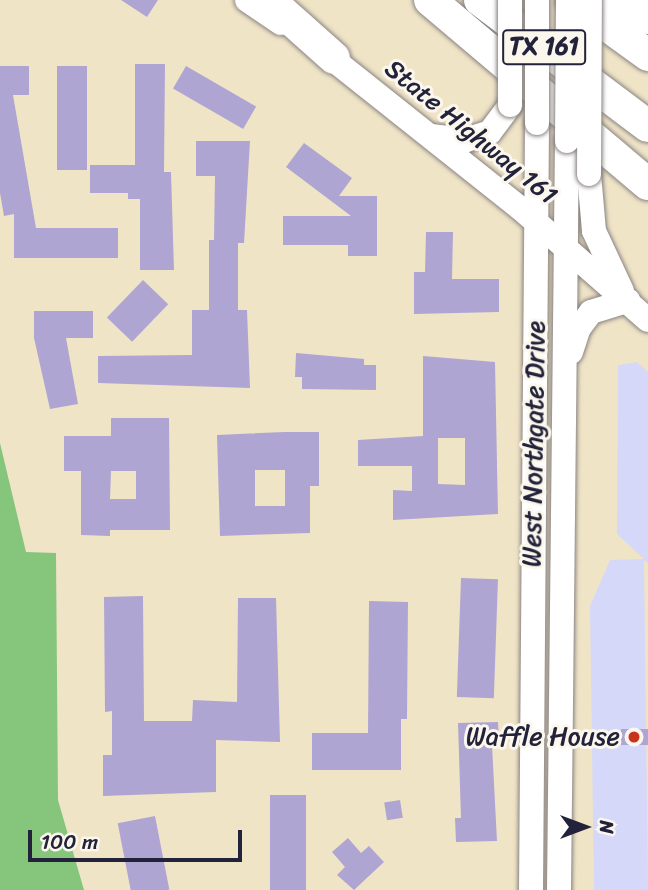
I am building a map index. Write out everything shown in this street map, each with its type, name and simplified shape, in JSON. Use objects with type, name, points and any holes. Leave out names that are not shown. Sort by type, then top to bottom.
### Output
[{"type":"highway","points":[[269,0],[334,58]]},
{"type":"highway","points":[[430,0],[648,184]]},
{"type":"highway","name":"TX 161","points":[[481,0],[648,126]]},
{"type":"highway","name":"TX 161","points":[[570,0],[648,55]]},
{"type":"highway","points":[[618,0],[648,18]]},
{"type":"main road","name":"State Highway 161","points":[[247,0],[334,58],[536,222],[648,320]]},
{"type":"main road","points":[[431,136],[466,140],[490,132],[510,105],[510,0]]},
{"type":"main road","name":"West Northgate Drive","points":[[531,890],[537,0]]},
{"type":"main road","name":"West Northgate Drive","points":[[559,890],[557,790],[570,0]]},
{"type":"main road","points":[[566,369],[579,328],[591,312],[628,301],[594,231],[589,174],[590,0]]},
{"type":"main road","points":[[532,790],[557,790]]},
{"type":"shaded area","points":[[637,362],[648,372],[648,563],[644,561],[648,890],[594,890],[590,606],[610,560],[644,559],[617,534],[618,365]]},
{"type":"green space","points":[[0,443],[26,552],[56,553],[58,800],[84,890],[0,890]]},
{"type":"building","points":[[121,0],[158,0],[147,17]]},
{"type":"building","points":[[135,64],[165,64],[164,172],[171,172],[174,270],[140,270],[140,199],[128,199],[128,193],[90,193],[90,165],[135,165]]},
{"type":"building","points":[[0,66],[29,66],[29,95],[13,95],[36,228],[118,228],[118,258],[14,258],[14,214],[4,216],[0,193]]},
{"type":"building","points":[[57,66],[87,66],[87,170],[57,170]]},
{"type":"building","points":[[186,66],[256,106],[243,129],[173,89]]},
{"type":"building","points":[[196,141],[250,141],[244,243],[238,243],[238,310],[247,310],[250,388],[98,383],[98,356],[192,355],[192,310],[209,310],[209,240],[214,240],[215,176],[196,176]]},
{"type":"building","points":[[304,143],[352,178],[339,196],[377,196],[377,256],[348,256],[348,245],[283,245],[283,216],[351,216],[286,167]]},
{"type":"building","points":[[426,232],[453,232],[452,279],[499,279],[499,312],[414,314],[414,272],[425,272]]},
{"type":"building","points":[[143,280],[168,304],[132,342],[107,317]]},
{"type":"building","points":[[34,311],[93,311],[93,338],[66,338],[78,404],[50,409],[34,338]]},
{"type":"building","points":[[296,353],[364,359],[364,365],[376,365],[376,390],[302,389],[302,377],[295,377]]},
{"type":"building","points":[[423,356],[495,362],[498,514],[393,520],[393,490],[412,491],[412,466],[358,466],[358,440],[423,436]],"holes":[[[438,438],[465,438],[465,485],[438,484]]]},
{"type":"building","points":[[111,418],[169,418],[170,530],[110,530],[110,536],[81,535],[81,471],[64,471],[64,436],[111,436]],"holes":[[[111,471],[136,471],[136,499],[110,499]]]},
{"type":"building","points":[[319,432],[319,486],[310,486],[310,533],[220,536],[217,435]],"holes":[[[255,470],[285,470],[285,506],[255,506]]]},
{"type":"building","points":[[461,578],[498,579],[494,698],[457,697]]},
{"type":"building","points":[[143,596],[144,721],[192,721],[193,700],[237,702],[238,598],[276,598],[280,742],[216,740],[216,792],[103,796],[103,755],[112,755],[112,711],[105,712],[104,597]]},
{"type":"building","points":[[369,601],[408,602],[407,719],[401,719],[401,770],[312,770],[312,733],[368,733]]},
{"type":"building","points":[[498,722],[499,745],[492,745],[497,841],[456,842],[455,818],[461,818],[458,723]]},
{"type":"building","name":"Waffle House","points":[[621,729],[648,729],[648,745],[621,745]]},
{"type":"building","points":[[270,795],[306,795],[306,890],[270,890]]},
{"type":"building","points":[[400,800],[403,818],[387,820],[384,803]]},
{"type":"building","points":[[155,816],[169,890],[131,890],[118,823]]},
{"type":"building","points":[[348,838],[361,853],[369,846],[384,862],[354,890],[337,875],[345,867],[332,852]]},
{"type":"place","name":"Waffle House","points":[[634,737]]}]
